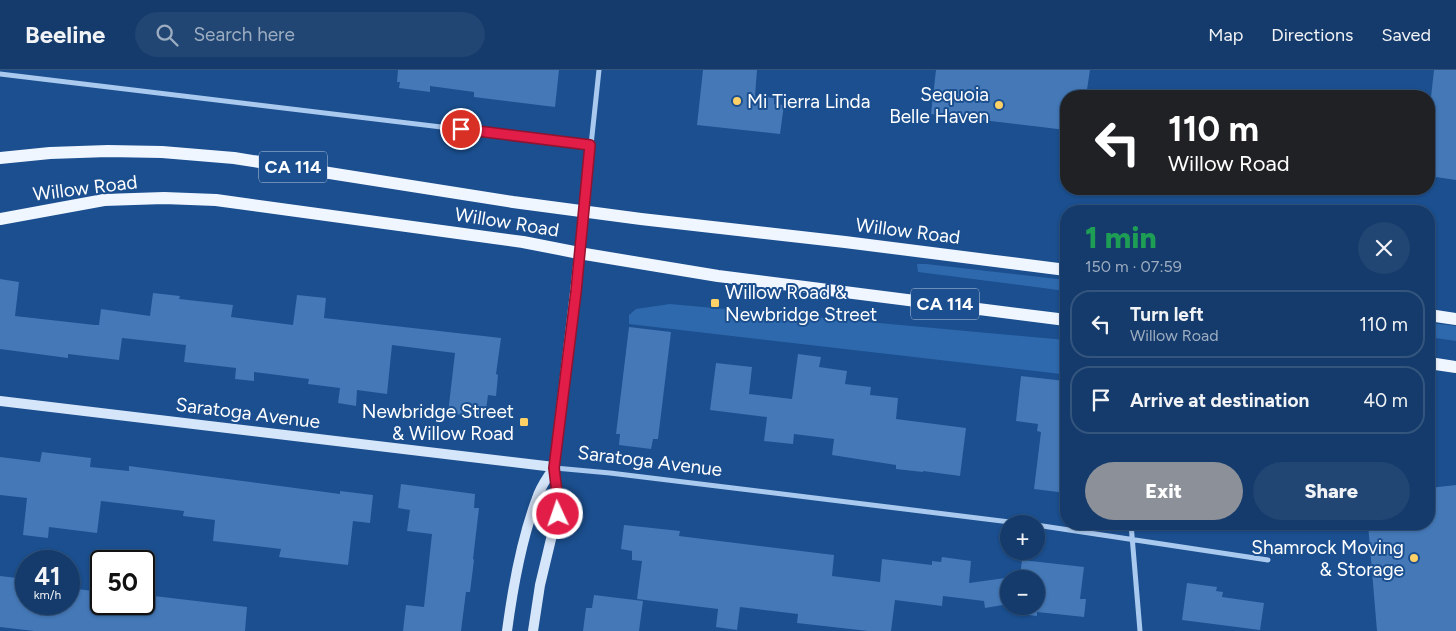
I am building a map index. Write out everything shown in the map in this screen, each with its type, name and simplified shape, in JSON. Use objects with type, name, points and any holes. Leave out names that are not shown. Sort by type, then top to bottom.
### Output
[{"type":"main road","name":"Willow Road","points":[[0,158],[50,153],[108,151],[162,152],[234,158],[513,202],[1060,269]]},
{"type":"main road","name":"Willow Road","points":[[0,219],[104,200],[164,198],[216,200],[523,242],[718,276],[1060,319]]},
{"type":"main road","points":[[533,631],[540,585],[558,514],[554,468],[584,211]]},
{"type":"main road","points":[[1435,316],[1456,319]]},
{"type":"main road","points":[[1435,365],[1456,367]]},
{"type":"main road","name":"Saratoga Avenue","points":[[0,401],[554,468]]},
{"type":"main road","points":[[507,631],[524,542],[537,496],[554,468]]},
{"type":"street","points":[[584,211],[599,70]]},
{"type":"street","points":[[0,74],[590,145]]},
{"type":"street","name":"Saratoga Avenue","points":[[554,468],[610,473],[1000,521]]},
{"type":"street","points":[[1045,526],[1060,528]]},
{"type":"street","points":[[1071,530],[1268,560]]},
{"type":"street","points":[[1132,530],[1140,631]]},
{"type":"shaded area","points":[[917,264],[926,264],[1060,279],[1060,290],[918,272]]},
{"type":"shaded area","points":[[670,304],[1060,339],[1060,374],[629,324],[629,315],[636,309]]},
{"type":"shaded area","points":[[1435,324],[1456,326],[1456,341],[1435,338]]},
{"type":"building","points":[[398,70],[559,70],[555,107],[474,97],[474,92],[430,86],[430,92],[399,88],[400,82],[397,82]]},
{"type":"building","name":"Mi Tierra Linda","points":[[703,70],[757,70],[755,96],[774,98],[774,104],[784,105],[780,134],[697,125]]},
{"type":"building","name":"Sequoia Belle Haven","points":[[936,70],[1090,70],[1087,90],[1060,90],[1060,129],[931,114]]},
{"type":"building","points":[[1434,70],[1456,70],[1456,180],[1435,177],[1435,90],[1432,90]]},
{"type":"building","points":[[0,279],[19,282],[15,316],[99,325],[101,309],[150,316],[153,293],[180,296],[179,299],[233,305],[231,317],[293,325],[297,295],[326,298],[324,318],[501,338],[496,374],[498,375],[496,396],[488,395],[485,418],[448,413],[455,353],[392,345],[387,394],[357,390],[356,406],[338,403],[340,388],[308,384],[309,379],[254,372],[254,381],[235,379],[236,368],[184,362],[186,345],[122,338],[119,360],[68,354],[68,358],[0,349]]},
{"type":"building","points":[[629,327],[671,332],[658,439],[653,439],[651,449],[619,445],[620,434],[616,434]]},
{"type":"building","points":[[798,354],[821,357],[819,367],[847,371],[845,384],[871,387],[870,395],[898,398],[896,419],[966,428],[960,476],[896,469],[896,465],[832,455],[834,439],[794,434],[793,444],[764,441],[767,417],[710,410],[716,363],[752,367],[749,394],[792,399]]},
{"type":"building","points":[[1021,376],[1060,380],[1060,492],[1034,489],[1041,432],[1037,431],[1038,424],[1016,421]]},
{"type":"building","points":[[42,452],[91,458],[90,467],[129,471],[129,466],[340,494],[340,491],[373,495],[370,523],[353,521],[348,565],[279,557],[281,549],[213,541],[215,520],[183,516],[184,511],[101,501],[97,533],[49,527],[48,538],[23,535],[27,498],[0,495],[0,457],[40,462]]},
{"type":"building","points":[[401,484],[475,494],[474,508],[479,508],[474,560],[470,592],[466,592],[461,631],[403,631],[406,605],[424,607],[432,534],[407,531],[410,510],[398,508]]},
{"type":"building","name":"Shamrock Moving & Storage","points":[[1456,485],[1456,631],[1377,631],[1369,530],[1435,530],[1435,487]]},
{"type":"building","points":[[624,525],[680,531],[679,536],[834,555],[832,576],[880,582],[882,559],[932,565],[932,561],[941,562],[942,557],[971,561],[969,583],[1000,579],[1000,606],[985,608],[984,601],[943,596],[942,606],[895,600],[891,631],[868,631],[797,623],[798,614],[740,607],[737,630],[716,627],[718,609],[637,599],[642,561],[632,560],[632,551],[621,549]]},
{"type":"building","points":[[1022,560],[1084,567],[1080,599],[1086,599],[1084,617],[1045,613],[1045,570],[1021,570]]},
{"type":"building","points":[[0,576],[15,578],[15,615],[80,615],[80,589],[90,591],[90,615],[155,615],[155,596],[247,607],[245,631],[34,631],[0,627]]},
{"type":"building","points":[[1187,583],[1217,587],[1216,591],[1223,592],[1222,597],[1264,603],[1260,630],[1182,620]]},
{"type":"building","points":[[594,595],[643,601],[639,631],[583,631],[586,608],[592,608]]},
{"type":"place","name":"Mi Tierra Linda","points":[[737,101]]},
{"type":"place","name":"Sequoia Belle Haven","points":[[999,105]]},
{"type":"place","name":"Willow Road & Newbridge Street","points":[[715,303]]},
{"type":"place","name":"Newbridge Street & Willow Road","points":[[524,422]]},
{"type":"place","name":"Shamrock Moving & Storage","points":[[1414,558]]},
{"type":"route","points":[[461,129],[590,145],[576,292],[554,468],[558,514]]}]
